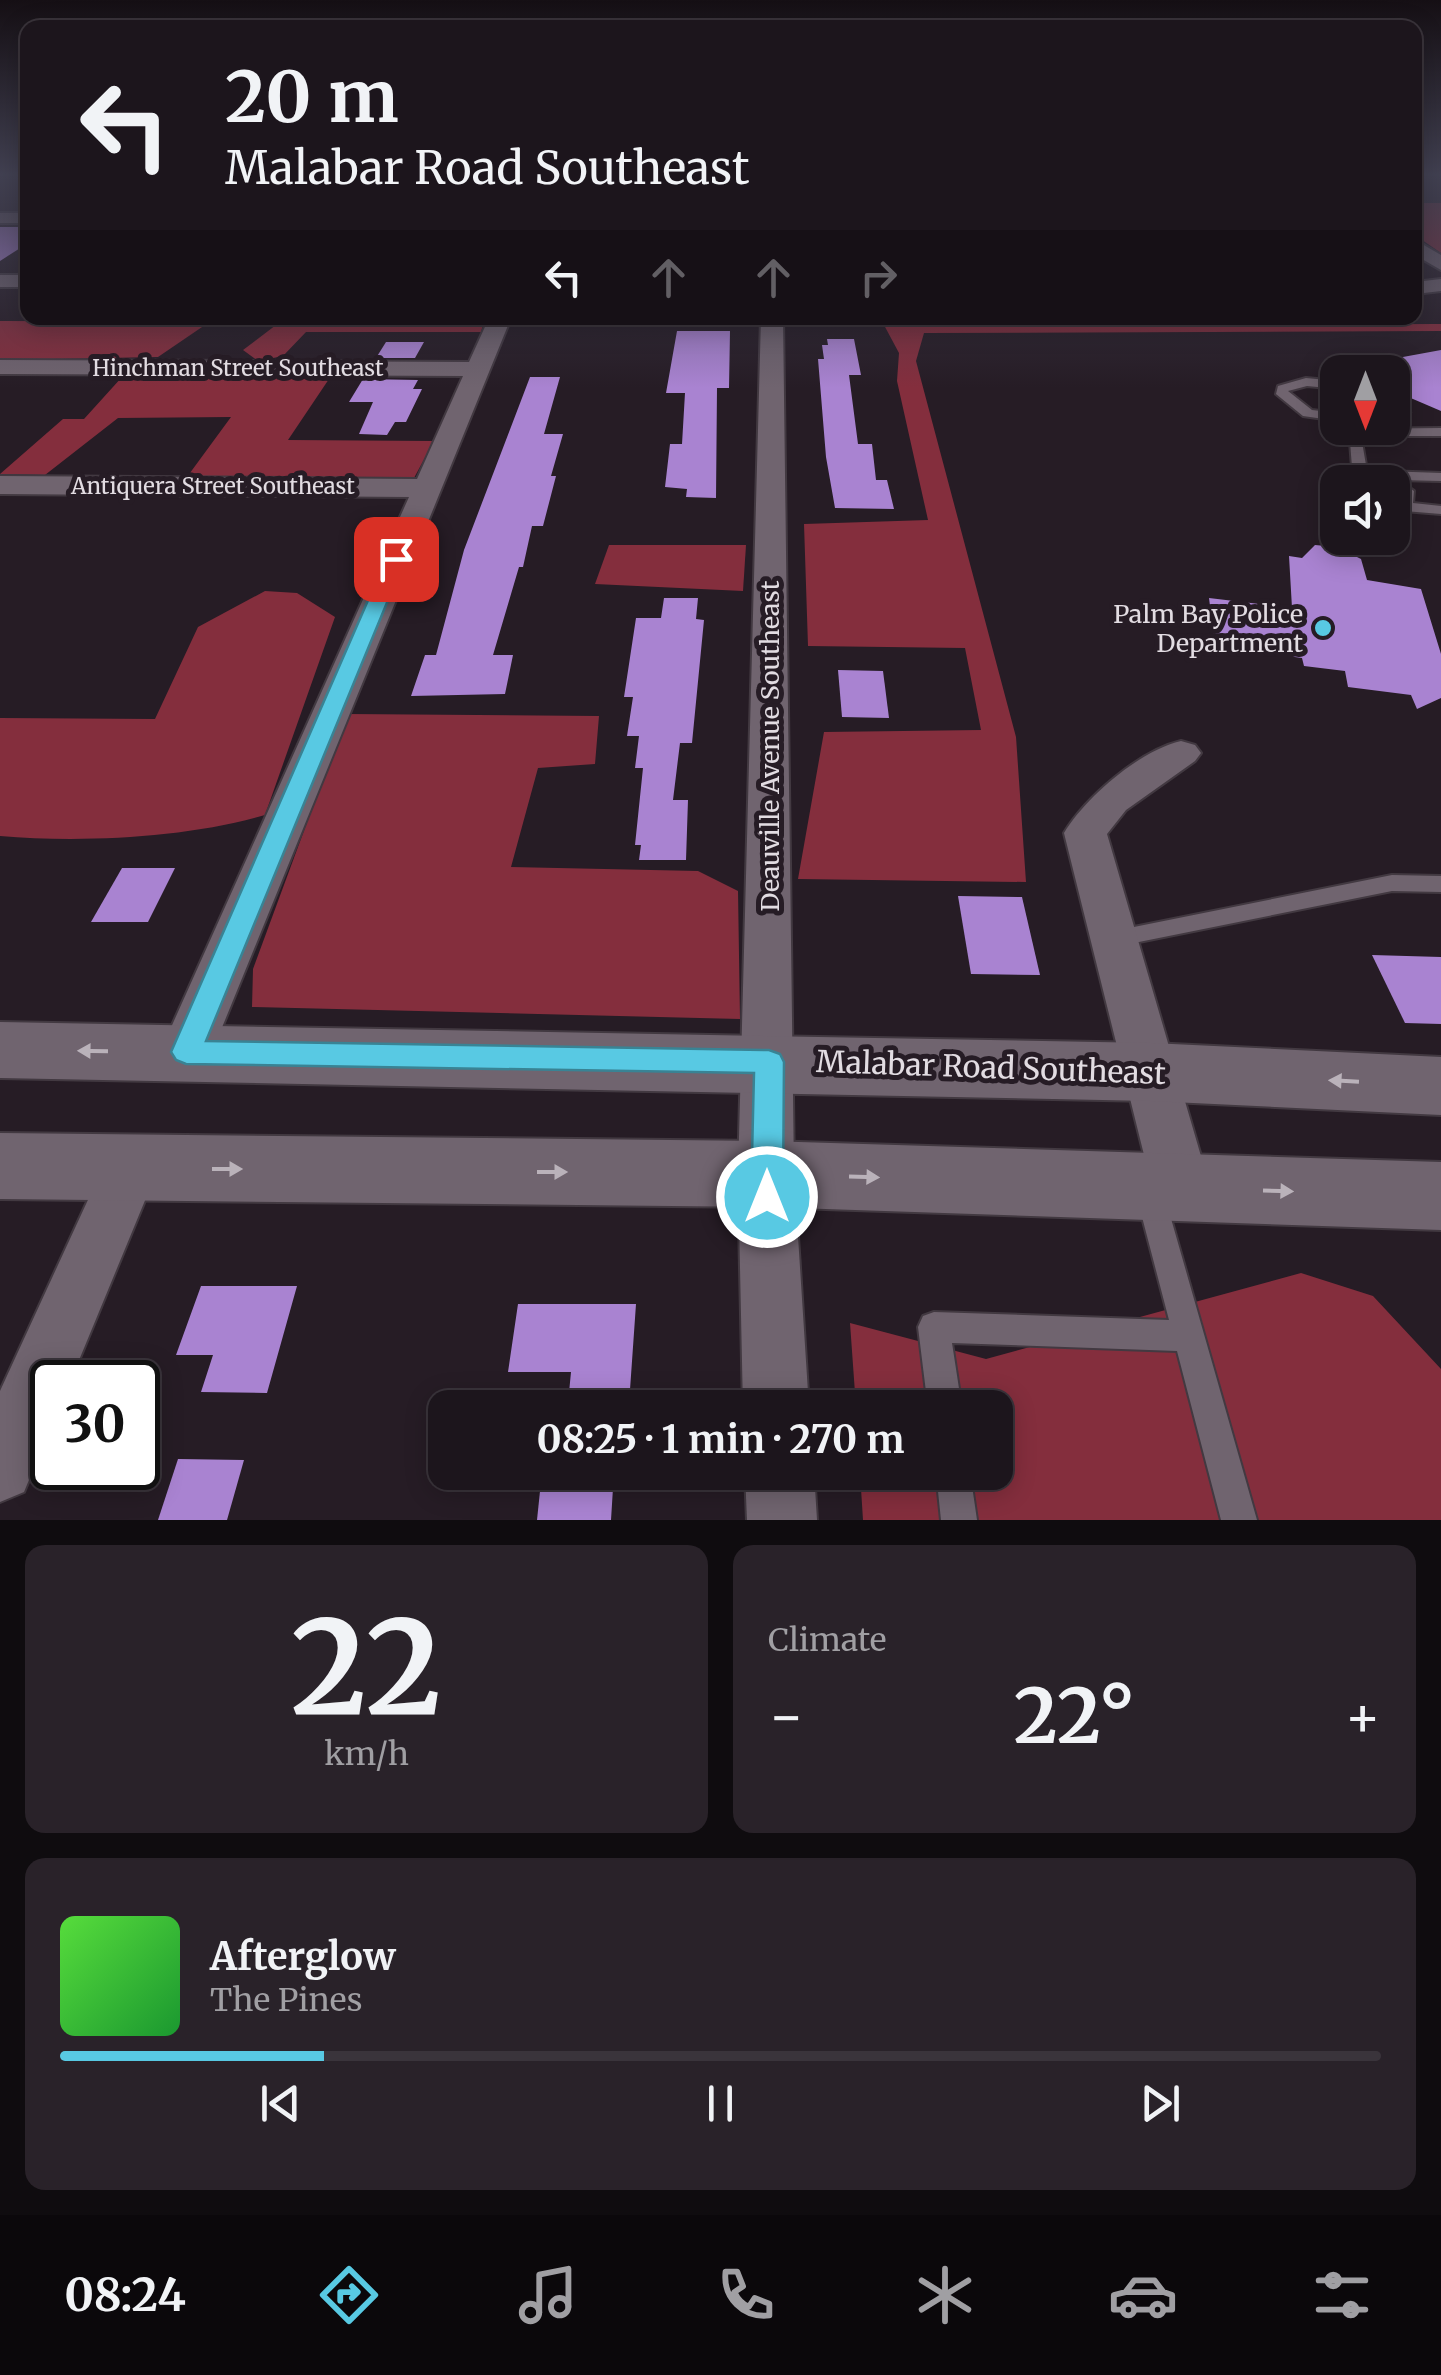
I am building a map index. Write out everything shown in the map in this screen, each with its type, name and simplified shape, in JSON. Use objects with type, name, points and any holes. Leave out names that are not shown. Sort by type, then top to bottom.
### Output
[{"type":"main road","name":"Malabar Road Southeast","points":[[0,1050],[769,1062],[1150,1072],[1441,1086]]},
{"type":"main road","points":[[0,1166],[766,1174],[1441,1196]]},
{"type":"street","points":[[186,1052],[497,325]]},
{"type":"street","name":"Deauville Avenue Southeast","points":[[772,325],[766,1174],[775,1390]]},
{"type":"street","name":"Hinchman Street Southeast","points":[[0,367],[476,369]]},
{"type":"street","name":"Antiquera Street Southeast","points":[[0,484],[425,488]]},
{"type":"street","points":[[1164,1187],[1150,1072],[1086,833],[1111,801],[1182,753]]},
{"type":"street","points":[[0,1468],[130,1168]]},
{"type":"street","points":[[781,1490],[782,1520]]},
{"type":"lane","points":[[1320,383],[1306,382],[1282,389],[1282,394],[1299,410],[1320,414]]},
{"type":"lane","points":[[1410,429],[1441,432]]},
{"type":"lane","points":[[1410,476],[1441,477]]},
{"type":"lane","points":[[1410,507],[1441,510]]},
{"type":"lane","points":[[1113,939],[1392,883],[1441,884]]},
{"type":"lane","points":[[1164,1187],[1190,1336],[1239,1520]]},
{"type":"lane","points":[[943,1390],[934,1327],[1190,1336]]},
{"type":"lane","points":[[955,1490],[959,1520]]},
{"type":"shaded area","points":[[0,321],[20,321],[20,325],[205,325],[158,357],[0,360]]},
{"type":"shaded area","points":[[1441,324],[1441,331],[924,333],[916,361],[1016,737],[1026,882],[798,879],[824,732],[981,730],[965,648],[808,646],[804,524],[928,520],[897,381],[899,353],[884,325]]},
{"type":"shaded area","points":[[276,325],[483,325],[481,332],[306,332],[283,356],[258,361],[243,350]]},
{"type":"shaded area","points":[[331,376],[288,440],[434,441],[414,478],[187,477],[231,417],[118,418],[45,475],[0,474],[63,419],[84,419],[122,377]]},
{"type":"shaded area","points":[[609,545],[746,545],[743,591],[595,584]]},
{"type":"shaded area","points":[[265,591],[297,593],[335,617],[265,815],[202,829],[134,837],[0,836],[0,718],[155,719],[198,627]]},
{"type":"shaded area","points":[[347,714],[599,716],[595,764],[538,768],[511,867],[698,871],[738,891],[740,1019],[252,1007],[253,969]]},
{"type":"shaded area","points":[[1301,1273],[1373,1296],[1441,1369],[1441,1520],[863,1520],[861,1490],[1013,1490],[1013,1390],[855,1390],[850,1323],[986,1359]]},
{"type":"building","points":[[0,246],[20,246],[20,248],[0,261]]},
{"type":"building","points":[[677,331],[730,331],[729,388],[717,388],[716,498],[686,497],[687,489],[665,487],[670,444],[682,444],[685,393],[666,393]]},
{"type":"building","points":[[827,339],[854,339],[861,375],[849,375],[858,444],[872,444],[876,480],[887,480],[894,509],[835,508],[826,457],[818,359],[824,359],[822,345],[828,345]]},
{"type":"building","points":[[386,342],[424,342],[415,358],[376,358]]},
{"type":"building","points":[[1441,350],[1441,411],[1410,398],[1410,356]]},
{"type":"building","points":[[530,377],[560,377],[544,434],[563,434],[543,526],[532,526],[523,567],[519,567],[493,655],[513,655],[505,694],[411,696],[425,655],[436,655],[464,550]]},
{"type":"building","points":[[363,379],[418,380],[413,389],[422,389],[406,422],[395,422],[387,435],[359,434],[373,402],[349,402]]},
{"type":"building","name":"Palm Bay Police Department","points":[[1315,545],[1320,545],[1320,555],[1353,555],[1361,559],[1367,580],[1421,589],[1441,654],[1441,698],[1417,709],[1411,695],[1348,687],[1345,671],[1304,666],[1302,658],[1215,646],[1209,598],[1292,608],[1289,556],[1302,558]]},
{"type":"building","points":[[664,598],[698,598],[696,619],[704,620],[692,743],[680,743],[673,800],[688,800],[686,860],[639,860],[641,845],[635,845],[643,768],[635,768],[639,736],[627,736],[633,697],[624,697],[636,618],[661,618]]},
{"type":"building","points":[[838,670],[883,671],[889,718],[842,717]]},
{"type":"building","points":[[122,868],[175,868],[148,922],[91,922]]},
{"type":"building","points":[[958,896],[1022,897],[1040,975],[971,974]]},
{"type":"building","points":[[1372,955],[1441,957],[1441,1024],[1405,1023]]},
{"type":"building","points":[[201,1286],[297,1286],[267,1393],[201,1392],[213,1355],[176,1355]]},
{"type":"building","points":[[518,1304],[636,1304],[630,1390],[569,1390],[571,1372],[508,1372]]},
{"type":"building","points":[[178,1459],[244,1460],[227,1520],[158,1520]]},
{"type":"building","points":[[540,1490],[613,1490],[611,1520],[537,1520]]},
{"type":"place","name":"Palm Bay Police Department","points":[[1323,628]]},
{"type":"route","points":[[396,559],[186,1052],[769,1062],[767,1197]]}]
